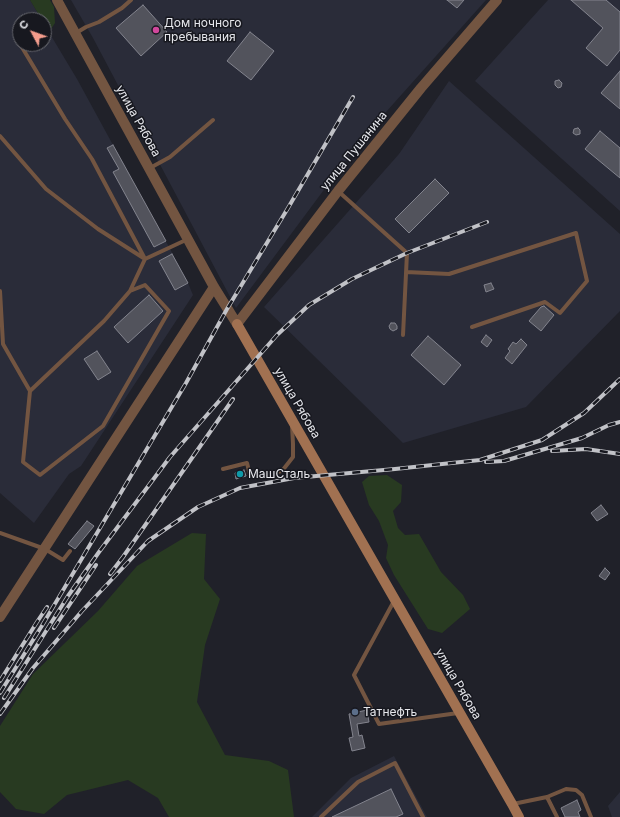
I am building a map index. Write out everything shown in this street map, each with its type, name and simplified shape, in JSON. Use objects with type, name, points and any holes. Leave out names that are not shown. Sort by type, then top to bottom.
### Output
[{"type":"main road","name":"улица Рябова","points":[[237,324],[519,817]]},
{"type":"street","name":"улица Рябова","points":[[57,0],[214,287],[237,324]]},
{"type":"street","name":"улица Пушанина","points":[[237,324],[338,191],[421,88],[497,0]]},
{"type":"street","points":[[0,617],[214,287]]},
{"type":"lane","points":[[75,33],[99,22],[122,8],[131,0]]},
{"type":"lane","points":[[25,52],[65,119],[92,159],[145,259]]},
{"type":"lane","points":[[149,168],[170,157],[213,120]]},
{"type":"lane","points":[[0,136],[46,189],[98,229],[145,259]]},
{"type":"lane","points":[[338,191],[407,253],[403,335]]},
{"type":"lane","points":[[406,272],[449,274],[576,233],[586,281],[560,313],[545,302],[472,327]]},
{"type":"lane","points":[[30,391],[104,321],[130,290],[145,259],[188,238]]},
{"type":"lane","points":[[0,291],[2,345],[30,391],[23,462],[40,475],[103,426],[169,311],[145,285],[130,290]]},
{"type":"lane","points":[[223,468],[247,463],[250,475],[282,471],[293,457],[291,419]]},
{"type":"lane","points":[[0,533],[45,549],[63,560],[70,551]]},
{"type":"lane","points":[[395,599],[354,675],[379,724],[459,712]]},
{"type":"lane","points":[[321,817],[358,782],[395,763],[423,817]]},
{"type":"lane","points":[[512,804],[547,797],[566,789],[576,790],[582,795],[591,817]]},
{"type":"lane","points":[[547,797],[557,817]]},
{"type":"shaded area","points":[[0,0],[30,0],[37,12],[12,12],[12,52],[52,52],[52,37],[77,79],[169,247],[193,295],[81,466],[69,474],[34,523],[0,493]]},
{"type":"shaded area","points":[[71,0],[486,0],[361,140],[236,308],[93,38]]},
{"type":"shaded area","points":[[548,0],[620,0],[620,211],[475,81]]},
{"type":"shaded area","points":[[449,81],[620,234],[620,311],[526,407],[403,443],[264,307],[399,154]]},
{"type":"shaded area","points":[[394,756],[427,817],[312,817],[351,778]]},
{"type":"shaded area","points":[[620,792],[620,817],[612,817],[608,806]]},
{"type":"green space","points":[[30,0],[50,0],[54,7],[55,23],[52,28],[52,12],[37,12]]},
{"type":"green space","points":[[387,475],[402,485],[401,502],[393,511],[398,528],[405,535],[419,534],[441,572],[463,595],[470,609],[442,633],[428,629],[394,575],[386,558],[388,545],[379,521],[369,505],[362,482],[369,476]]},
{"type":"green space","points":[[192,533],[206,534],[204,579],[220,599],[205,645],[197,702],[225,755],[269,761],[288,770],[294,817],[169,817],[158,798],[128,780],[67,795],[44,814],[16,809],[0,792],[0,726],[33,674],[98,611],[137,566]]},
{"type":"building","points":[[447,0],[464,0],[457,8]]},
{"type":"building","points":[[571,0],[606,0],[620,12],[620,50],[607,66],[586,48],[603,28]]},
{"type":"building","name":"Дом ночного пребывания","points":[[143,5],[167,32],[141,56],[116,28]]},
{"type":"building","points":[[250,32],[274,51],[251,80],[227,61]]},
{"type":"building","points":[[620,71],[620,109],[601,93]]},
{"type":"building","points":[[559,80],[562,83],[561,87],[558,88],[555,85],[555,81]]},
{"type":"building","points":[[578,128],[580,130],[580,134],[576,135],[573,133],[574,129]]},
{"type":"building","points":[[600,131],[620,148],[620,178],[585,149]]},
{"type":"building","points":[[113,145],[166,241],[154,247],[113,172],[119,169],[107,148]]},
{"type":"building","points":[[435,179],[449,193],[409,233],[395,219]]},
{"type":"building","points":[[172,254],[188,283],[175,290],[159,261]]},
{"type":"building","points":[[491,283],[494,289],[486,292],[484,285]]},
{"type":"building","points":[[149,295],[163,311],[128,343],[114,327]]},
{"type":"building","points":[[544,306],[554,315],[541,331],[529,321],[541,307]]},
{"type":"building","points":[[391,323],[395,323],[397,329],[393,331],[390,329],[389,326]]},
{"type":"building","points":[[486,335],[492,340],[487,347],[481,342]]},
{"type":"building","points":[[428,336],[461,365],[444,385],[411,355]]},
{"type":"building","points":[[521,339],[527,345],[512,364],[505,358],[510,351],[508,349],[513,342],[516,344]]},
{"type":"building","points":[[97,351],[111,372],[98,380],[84,359]]},
{"type":"building","name":"МашСталь","points":[[244,470],[246,476],[236,479],[235,473]]},
{"type":"building","points":[[601,505],[608,514],[597,521],[591,513]]},
{"type":"building","points":[[87,521],[94,526],[75,549],[68,544]]},
{"type":"building","points":[[605,568],[610,573],[605,580],[599,576]]},
{"type":"building","points":[[367,710],[369,722],[357,724],[359,736],[362,735],[365,748],[352,751],[349,738],[353,737],[349,714]]},
{"type":"building","points":[[391,789],[403,814],[396,817],[332,817]]},
{"type":"building","points":[[577,800],[581,810],[578,812],[580,817],[565,817],[561,808]]},
{"type":"railway","points":[[0,693],[43,624],[186,383],[227,309],[353,97]]},
{"type":"railway","points":[[4,698],[68,596],[170,457],[277,335],[309,305],[352,279],[407,253],[487,222]]},
{"type":"railway","points":[[0,714],[33,668],[82,611],[148,541],[198,507],[240,488],[294,478],[480,460],[542,440],[584,413],[620,379]]},
{"type":"railway","points":[[110,574],[233,399]]},
{"type":"railway","points":[[486,462],[504,461],[582,438],[609,425],[620,422]]},
{"type":"railway","points":[[552,451],[586,449],[620,454]]},
{"type":"railway","points":[[54,628],[96,565]]},
{"type":"railway","points":[[0,681],[47,607]]},
{"type":"place","name":"Дом ночного пребывания","points":[[156,30]]},
{"type":"place","name":"МашСталь","points":[[240,474]]},
{"type":"place","name":"Татнефть","points":[[355,712]]}]
